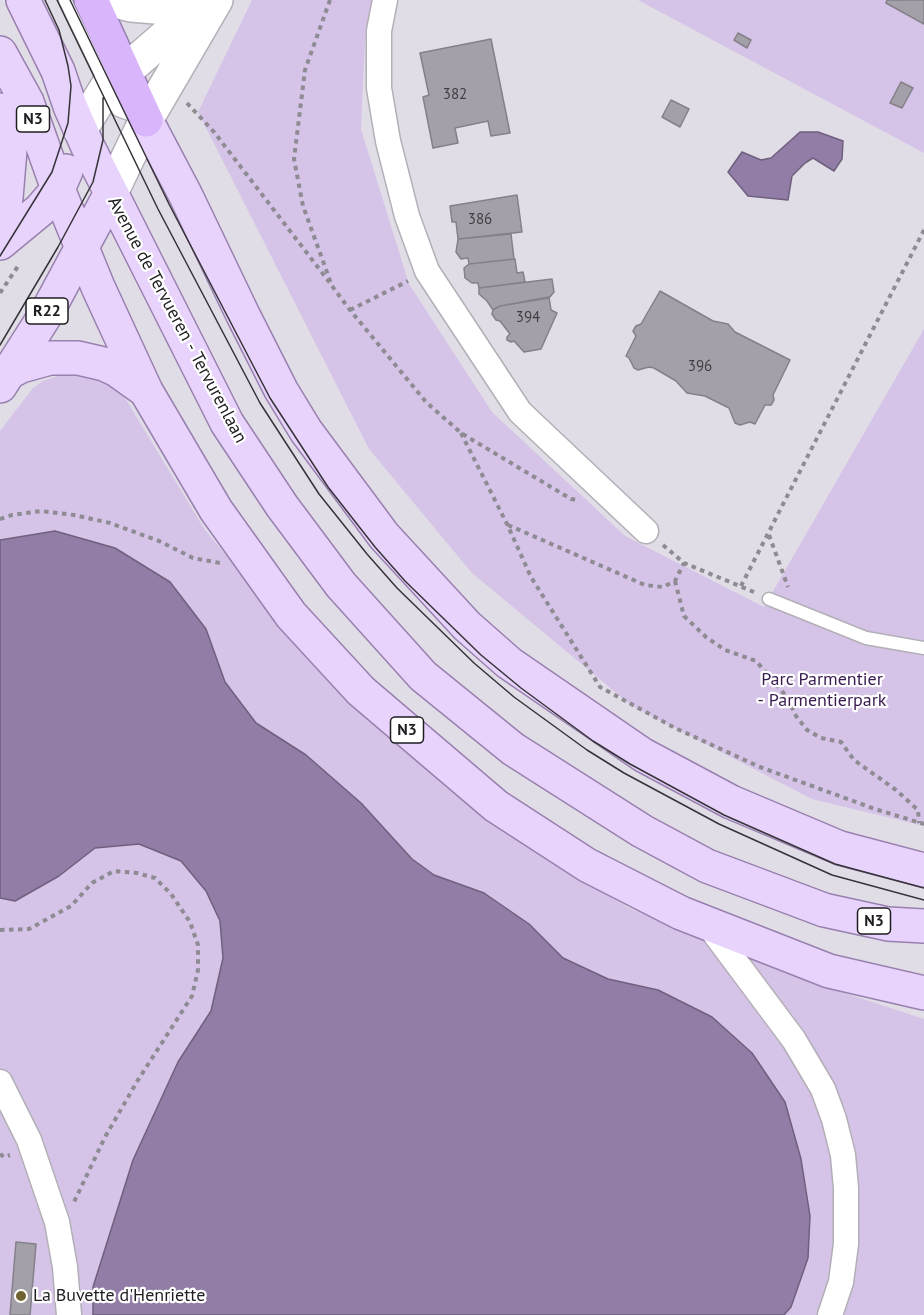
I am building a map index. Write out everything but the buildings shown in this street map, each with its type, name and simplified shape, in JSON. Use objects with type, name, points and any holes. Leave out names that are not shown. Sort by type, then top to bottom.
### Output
[{"type":"highway","points":[[91,0],[116,79],[146,120]]},
{"type":"main road","name":"Avenue de Tervueren - Tervurenlaan","points":[[22,0],[58,71],[80,130],[227,423],[282,506],[340,585],[423,676],[513,749],[642,831],[708,866],[825,910],[888,924],[924,926]]},
{"type":"main road","name":"N3","points":[[0,53],[27,102],[81,247],[146,391],[216,510],[291,615],[361,691],[496,806],[587,865],[681,913],[829,971],[924,993]]},
{"type":"main road","points":[[0,110],[6,124],[10,150],[6,198],[0,224]]},
{"type":"main road","points":[[146,120],[281,390],[306,431],[384,536],[467,626],[509,663],[643,755],[731,802],[840,848],[924,870]]},
{"type":"main road","points":[[0,243],[40,210],[58,189],[74,153],[80,130]]},
{"type":"main road","name":"R22","points":[[4,379],[46,314],[111,193]]},
{"type":"main road","points":[[4,379],[21,366],[50,358],[78,358],[104,364],[117,370],[146,391]]},
{"type":"street","points":[[111,0],[155,7],[185,0]]},
{"type":"street","points":[[80,130],[116,79],[167,35],[201,0]]},
{"type":"street","points":[[111,193],[146,120],[216,0]]},
{"type":"street","points":[[385,0],[379,31],[379,88],[388,141],[407,216],[427,271],[520,412],[646,531]]},
{"type":"street","points":[[706,922],[799,1048],[823,1089],[834,1119],[843,1155],[846,1188],[846,1244],[841,1282],[830,1315]]},
{"type":"street","points":[[0,1082],[29,1140],[57,1222],[65,1267],[69,1315]]},
{"type":"lane","points":[[65,0],[116,79]]},
{"type":"lane","points":[[769,599],[866,638],[924,648]]},
{"type":"path","points":[[330,0],[305,70],[294,159],[303,206],[332,286]]},
{"type":"path","points":[[184,100],[214,132],[350,310],[426,402],[461,433],[571,499],[621,507]]},
{"type":"path","points":[[741,586],[924,230]]},
{"type":"path","points":[[350,310],[427,271]]},
{"type":"path","points":[[461,433],[531,577],[600,687],[675,728],[760,767],[875,809],[922,823]]},
{"type":"path","points":[[0,519],[40,511],[74,515],[110,523],[159,541],[193,558],[259,570]]},
{"type":"path","points":[[507,524],[645,585],[663,587],[675,581],[684,562]]},
{"type":"path","points":[[646,531],[684,562],[769,599]]},
{"type":"path","points":[[769,534],[796,609]]},
{"type":"path","points":[[675,581],[684,616],[706,637],[725,650],[756,661],[787,697],[796,716],[807,730],[821,738],[841,742],[854,760],[896,790],[918,810],[922,823]]},
{"type":"path","points":[[0,930],[28,929],[71,906],[92,883],[114,871],[137,873],[155,878],[171,894],[190,922],[198,945],[198,970],[192,996],[110,1127],[68,1216],[57,1222]]},
{"type":"green space","name":"Parc Parmentier - Parmentierpark","points":[[252,0],[374,0],[365,40],[361,129],[409,284],[492,412],[625,536],[764,607],[924,329],[924,826],[812,799],[632,706],[472,573],[369,449],[198,112]]},
{"type":"green space","points":[[638,0],[924,0],[924,153]]},
{"type":"green space","points":[[76,375],[105,382],[125,398],[205,530],[298,641],[455,792],[627,907],[802,979],[924,1019],[924,1315],[0,1315],[0,431],[33,388],[43,381],[58,376]]},
{"type":"shaded area","points":[[800,132],[818,132],[843,141],[842,159],[834,171],[813,158],[792,176],[788,200],[748,196],[728,172],[742,152],[761,160],[771,158]]},
{"type":"shaded area","points":[[55,531],[115,548],[170,582],[206,629],[225,682],[256,723],[306,755],[361,803],[412,859],[434,875],[484,893],[529,924],[563,958],[608,979],[658,990],[712,1017],[752,1053],[785,1102],[801,1159],[810,1216],[808,1258],[791,1307],[784,1315],[93,1315],[93,1287],[133,1160],[178,1062],[211,1011],[223,958],[220,921],[206,891],[181,861],[139,844],[95,848],[59,876],[15,901],[0,898],[0,540]]},
{"type":"tram line","points":[[0,256],[52,172],[68,123],[71,86],[68,66],[59,30],[45,0]]},
{"type":"tram line","points":[[57,0],[158,209],[260,403],[319,494],[397,588],[474,663],[514,697],[587,750],[624,773],[719,824],[832,875],[924,900]]},
{"type":"tram line","points":[[70,0],[169,204],[270,398],[328,487],[405,581],[481,655],[521,688],[593,741],[630,764],[724,815],[835,864],[924,888]]},
{"type":"tram line","points":[[0,345],[58,247],[93,182],[103,140],[103,98]]},
{"type":"place","name":"La Buvette d'Henriette","points":[[21,1296]]}]
